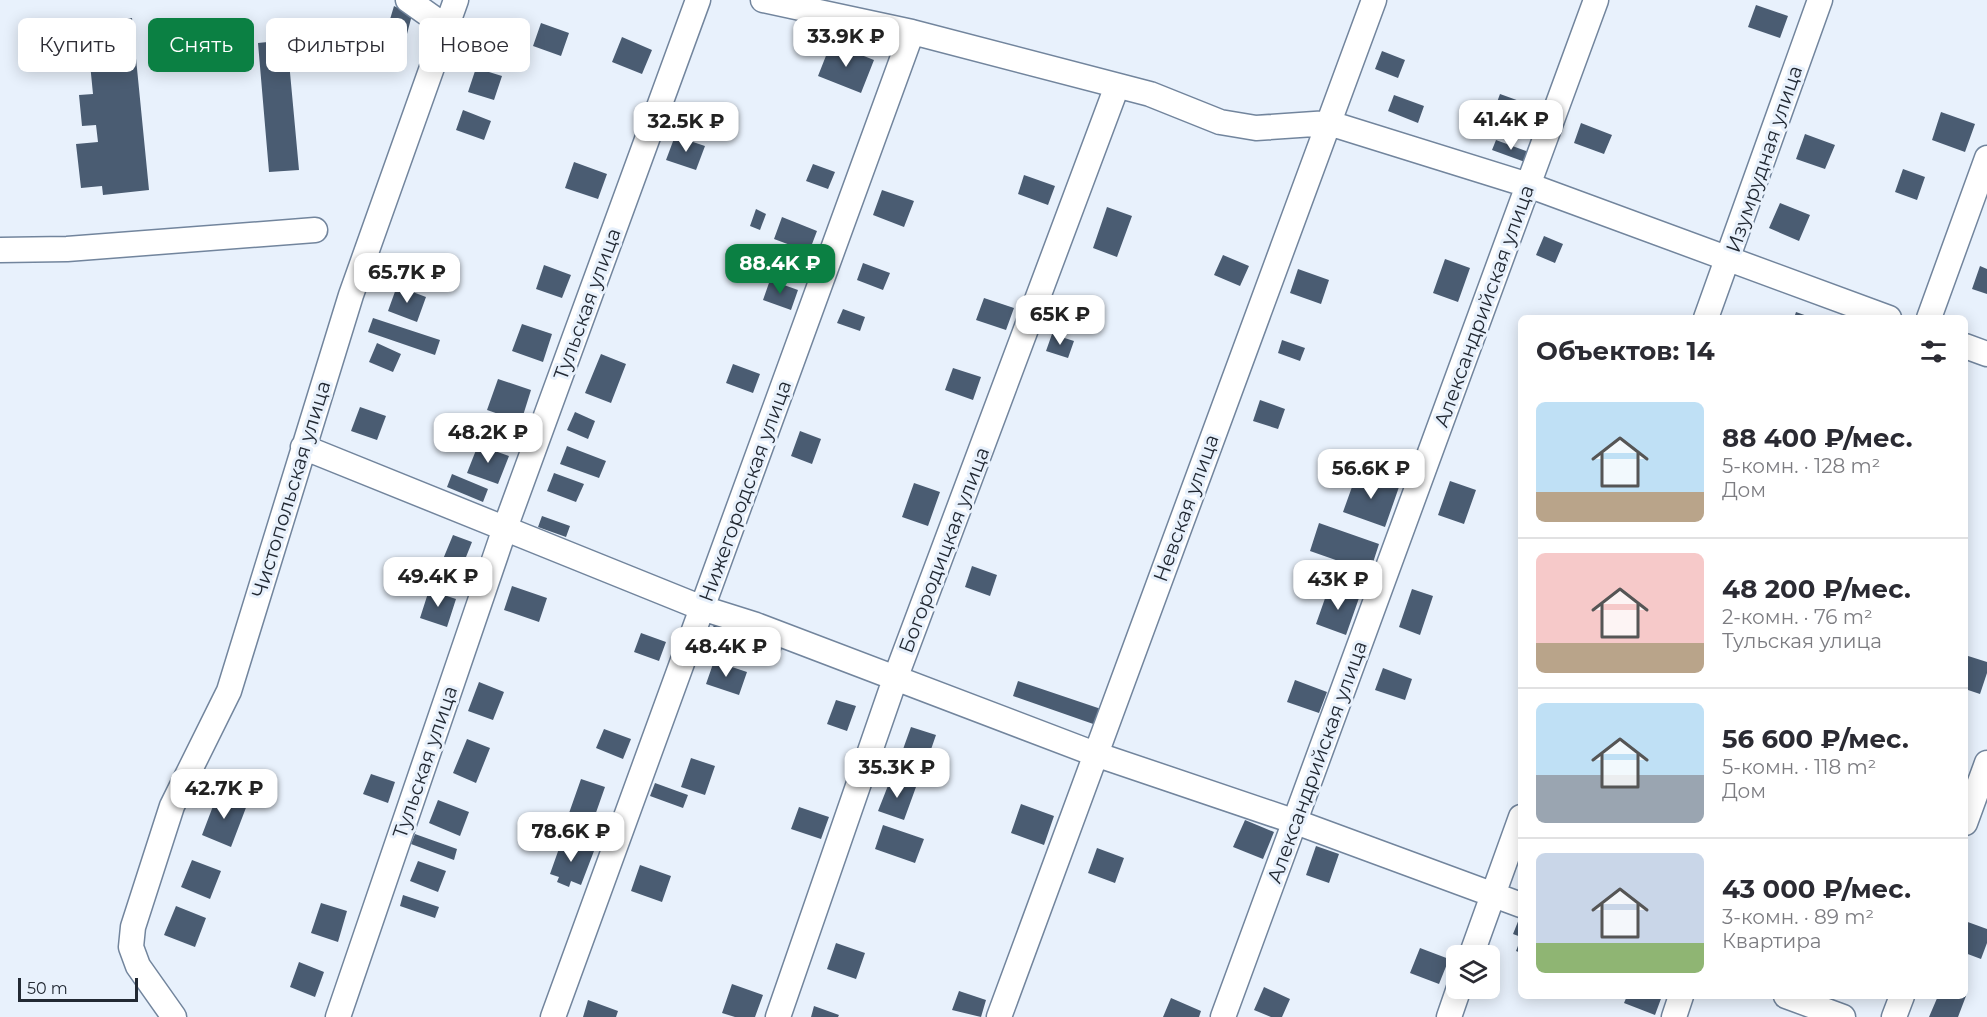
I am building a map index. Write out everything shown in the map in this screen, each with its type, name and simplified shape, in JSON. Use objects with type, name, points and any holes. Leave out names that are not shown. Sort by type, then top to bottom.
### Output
[{"type":"street","points":[[408,0],[433,18]]},
{"type":"street","name":"Чистопольская улица","points":[[449,18],[456,0]]},
{"type":"street","name":"Тульская улица","points":[[338,1017],[505,528],[698,0]]},
{"type":"street","points":[[763,0],[912,32],[1150,94],[1220,122],[1256,128],[1329,123],[1528,185],[1881,315]]},
{"type":"street","name":"Невская улица","points":[[999,1017],[1374,0]]},
{"type":"street","name":"Александрийская улица","points":[[1223,1017],[1596,0]]},
{"type":"street","name":"Изумрудная улица","points":[[1708,315],[1820,0]]},
{"type":"street","name":"Нижегородская улица","points":[[553,1017],[912,32]]},
{"type":"street","name":"Чистопольская улица","points":[[174,1017],[138,966],[131,947],[133,927],[172,806],[229,691],[351,295],[430,72]]},
{"type":"street","name":"Богородицкая улица","points":[[778,1017],[895,679],[1118,86]]},
{"type":"street","points":[[1930,315],[1987,158]]},
{"type":"street","points":[[0,249],[66,249],[315,230]]},
{"type":"street","points":[[1968,347],[1987,354]]},
{"type":"street","points":[[303,447],[702,608],[756,625],[1095,754],[1296,822],[1518,904]]},
{"type":"street","points":[[1968,815],[1987,763]]},
{"type":"street","points":[[1475,945],[1518,825]]},
{"type":"street","points":[[1449,1017],[1455,999]]},
{"type":"street","points":[[1674,1017],[1680,999]]},
{"type":"street","points":[[1794,999],[1843,1017]]},
{"type":"street","points":[[1894,1017],[1901,999]]},
{"type":"building","points":[[1756,5],[1788,16],[1780,38],[1748,27]]},
{"type":"building","points":[[394,6],[412,15],[407,34],[407,18],[390,18]]},
{"type":"building","points":[[541,23],[569,33],[561,56],[533,46]]},
{"type":"building","points":[[622,37],[652,50],[642,74],[612,62]]},
{"type":"building","points":[[266,42],[266,72],[290,72],[299,170],[269,172],[258,43]]},
{"type":"building","points":[[831,43],[874,60],[861,93],[818,76]]},
{"type":"building","points":[[1382,51],[1405,60],[1398,78],[1375,69]]},
{"type":"building","points":[[136,58],[149,190],[103,195],[102,186],[81,188],[76,144],[98,142],[96,125],[82,126],[79,95],[93,94],[91,72],[136,72]]},
{"type":"building","points":[[475,72],[489,72],[502,76],[494,100],[468,92]]},
{"type":"building","points":[[1500,94],[1525,103],[1518,122],[1493,113]]},
{"type":"building","points":[[1394,95],[1424,106],[1418,123],[1388,111]]},
{"type":"building","points":[[463,110],[491,121],[484,140],[456,130]]},
{"type":"building","points":[[1941,112],[1975,124],[1965,152],[1932,140]]},
{"type":"building","points":[[1581,123],[1612,135],[1604,154],[1574,143]]},
{"type":"building","points":[[1805,134],[1835,145],[1825,169],[1796,159]]},
{"type":"building","points":[[675,136],[705,146],[696,170],[666,160]]},
{"type":"building","points":[[1496,140],[1529,152],[1525,162],[1492,150]]},
{"type":"building","points":[[574,162],[607,174],[598,199],[565,188]]},
{"type":"building","points":[[813,164],[835,172],[828,189],[806,181]]},
{"type":"building","points":[[1903,169],[1925,177],[1917,200],[1895,192]]},
{"type":"building","points":[[1024,175],[1055,186],[1048,205],[1018,194]]},
{"type":"building","points":[[882,190],[914,201],[904,227],[873,215]]},
{"type":"building","points":[[1780,203],[1810,215],[1799,241],[1769,228]]},
{"type":"building","points":[[1107,207],[1132,216],[1117,257],[1093,248]]},
{"type":"building","points":[[756,209],[766,214],[760,230],[750,226]]},
{"type":"building","points":[[782,217],[817,231],[809,252],[774,239]]},
{"type":"building","points":[[1544,236],[1563,244],[1555,263],[1536,255]]},
{"type":"building","points":[[1223,255],[1249,266],[1240,286],[1214,275]]},
{"type":"building","points":[[1445,259],[1470,268],[1458,302],[1433,293]]},
{"type":"building","points":[[863,263],[890,273],[883,290],[857,280]]},
{"type":"building","points":[[544,265],[571,275],[562,298],[536,289]]},
{"type":"building","points":[[1980,266],[1987,269],[1987,294],[1972,289]]},
{"type":"building","points":[[1298,269],[1329,280],[1321,304],[1290,293]]},
{"type":"building","points":[[770,280],[798,290],[791,310],[763,300]]},
{"type":"building","points":[[397,286],[426,297],[417,322],[388,311]]},
{"type":"building","points":[[984,298],[1014,308],[1006,330],[976,320]]},
{"type":"building","points":[[843,309],[865,317],[860,331],[837,323]]},
{"type":"building","points":[[373,318],[440,340],[435,355],[368,332]]},
{"type":"building","points":[[522,324],[552,334],[543,362],[512,351]]},
{"type":"building","points":[[1052,334],[1074,341],[1068,358],[1046,351]]},
{"type":"building","points":[[1282,340],[1305,348],[1300,361],[1278,353]]},
{"type":"building","points":[[377,343],[401,354],[393,372],[369,362]]},
{"type":"building","points":[[601,354],[626,364],[611,403],[585,393]]},
{"type":"building","points":[[733,364],[760,374],[753,393],[726,383]]},
{"type":"building","points":[[953,368],[981,377],[973,400],[945,390]]},
{"type":"building","points":[[498,379],[531,390],[521,422],[487,410]]},
{"type":"building","points":[[1260,400],[1285,409],[1278,429],[1253,421]]},
{"type":"building","points":[[360,407],[386,416],[377,440],[351,431]]},
{"type":"building","points":[[575,412],[595,421],[588,439],[567,430]]},
{"type":"building","points":[[800,431],[821,439],[812,464],[791,456]]},
{"type":"building","points":[[478,445],[509,456],[498,484],[467,473]]},
{"type":"building","points":[[567,446],[606,461],[599,478],[560,464]]},
{"type":"building","points":[[554,473],[584,484],[576,502],[547,491]]},
{"type":"building","points":[[1357,473],[1399,487],[1385,527],[1343,512]]},
{"type":"building","points":[[452,474],[488,489],[483,502],[447,487]]},
{"type":"building","points":[[1450,481],[1476,490],[1464,524],[1438,515]]},
{"type":"building","points":[[914,483],[940,492],[928,526],[902,517]]},
{"type":"building","points":[[542,516],[570,526],[566,537],[538,527]]},
{"type":"building","points":[[1319,523],[1379,544],[1370,572],[1310,551]]},
{"type":"building","points":[[453,535],[472,542],[460,572],[441,564]]},
{"type":"building","points":[[972,566],[997,575],[990,596],[965,587]]},
{"type":"building","points":[[512,586],[547,598],[539,622],[504,610]]},
{"type":"building","points":[[1329,587],[1359,598],[1346,635],[1316,624]]},
{"type":"building","points":[[1412,589],[1433,596],[1420,635],[1399,627]]},
{"type":"building","points":[[429,590],[456,599],[447,627],[420,618]]},
{"type":"building","points":[[715,622],[783,645],[778,660],[710,636]]},
{"type":"building","points":[[641,633],[666,642],[659,661],[634,652]]},
{"type":"building","points":[[1968,656],[1987,662],[1987,673],[1980,694],[1968,690]]},
{"type":"building","points":[[714,661],[747,672],[739,695],[706,684]]},
{"type":"building","points":[[1383,668],[1412,679],[1405,700],[1375,690]]},
{"type":"building","points":[[1295,680],[1327,692],[1319,713],[1287,702]]},
{"type":"building","points":[[1018,681],[1104,710],[1099,726],[1013,696]]},
{"type":"building","points":[[479,682],[504,692],[493,720],[468,711]]},
{"type":"building","points":[[836,700],[856,706],[847,731],[827,724]]},
{"type":"building","points":[[911,727],[936,735],[927,761],[902,752]]},
{"type":"building","points":[[604,729],[631,739],[623,759],[596,748]]},
{"type":"building","points":[[467,739],[490,748],[476,783],[453,773]]},
{"type":"building","points":[[889,753],[946,773],[942,783],[886,763]]},
{"type":"building","points":[[691,758],[715,766],[705,795],[681,787]]},
{"type":"building","points":[[371,774],[395,782],[388,803],[363,794]]},
{"type":"building","points":[[891,778],[916,787],[904,820],[878,811]]},
{"type":"building","points":[[581,779],[605,787],[592,824],[568,816]]},
{"type":"building","points":[[655,783],[688,795],[683,808],[650,796]]},
{"type":"building","points":[[218,793],[247,805],[231,847],[202,835]]},
{"type":"building","points":[[438,800],[469,812],[460,836],[429,823]]},
{"type":"building","points":[[1021,804],[1054,816],[1044,845],[1011,833]]},
{"type":"building","points":[[799,807],[829,817],[821,839],[791,829]]},
{"type":"building","points":[[1245,820],[1274,832],[1263,859],[1233,847]]},
{"type":"building","points":[[570,823],[607,836],[603,848],[566,835]]},
{"type":"building","points":[[883,825],[924,839],[915,863],[875,849]]},
{"type":"building","points":[[415,834],[457,849],[454,860],[411,844]]},
{"type":"building","points":[[562,840],[594,851],[581,885],[571,881],[569,887],[557,882],[559,877],[550,874]]},
{"type":"building","points":[[1316,846],[1339,854],[1329,883],[1306,875]]},
{"type":"building","points":[[1097,848],[1124,858],[1115,883],[1088,873]]},
{"type":"building","points":[[192,860],[221,871],[210,899],[181,887]]},
{"type":"building","points":[[418,861],[446,871],[438,892],[410,881]]},
{"type":"building","points":[[640,865],[671,876],[662,902],[631,891]]},
{"type":"building","points":[[403,895],[439,907],[435,918],[400,906]]},
{"type":"building","points":[[321,903],[347,911],[338,942],[311,933]]},
{"type":"building","points":[[176,906],[206,918],[195,947],[164,935]]},
{"type":"building","points":[[1518,922],[1518,936],[1513,934]]},
{"type":"building","points":[[1968,922],[1987,929],[1987,943],[1981,959],[1968,954]]},
{"type":"building","points":[[836,943],[865,953],[856,979],[827,969]]},
{"type":"building","points":[[1420,948],[1446,958],[1446,966],[1439,984],[1410,973]]},
{"type":"building","points":[[299,962],[324,972],[315,997],[290,987]]},
{"type":"building","points":[[732,984],[763,995],[755,1017],[735,1017],[722,1013]]},
{"type":"building","points":[[1264,987],[1290,999],[1282,1017],[1271,1017],[1254,1010]]},
{"type":"building","points":[[959,991],[986,1000],[981,1017],[952,1010]]},
{"type":"building","points":[[1171,998],[1201,1011],[1199,1017],[1163,1017]]},
{"type":"building","points":[[1626,999],[1661,999],[1655,1015],[1624,1003]]},
{"type":"building","points":[[1937,999],[1965,999],[1958,1017],[1929,1017]]},
{"type":"building","points":[[588,1000],[618,1011],[616,1017],[583,1017]]},
{"type":"building","points":[[814,1006],[839,1015],[838,1017],[811,1017]]}]
